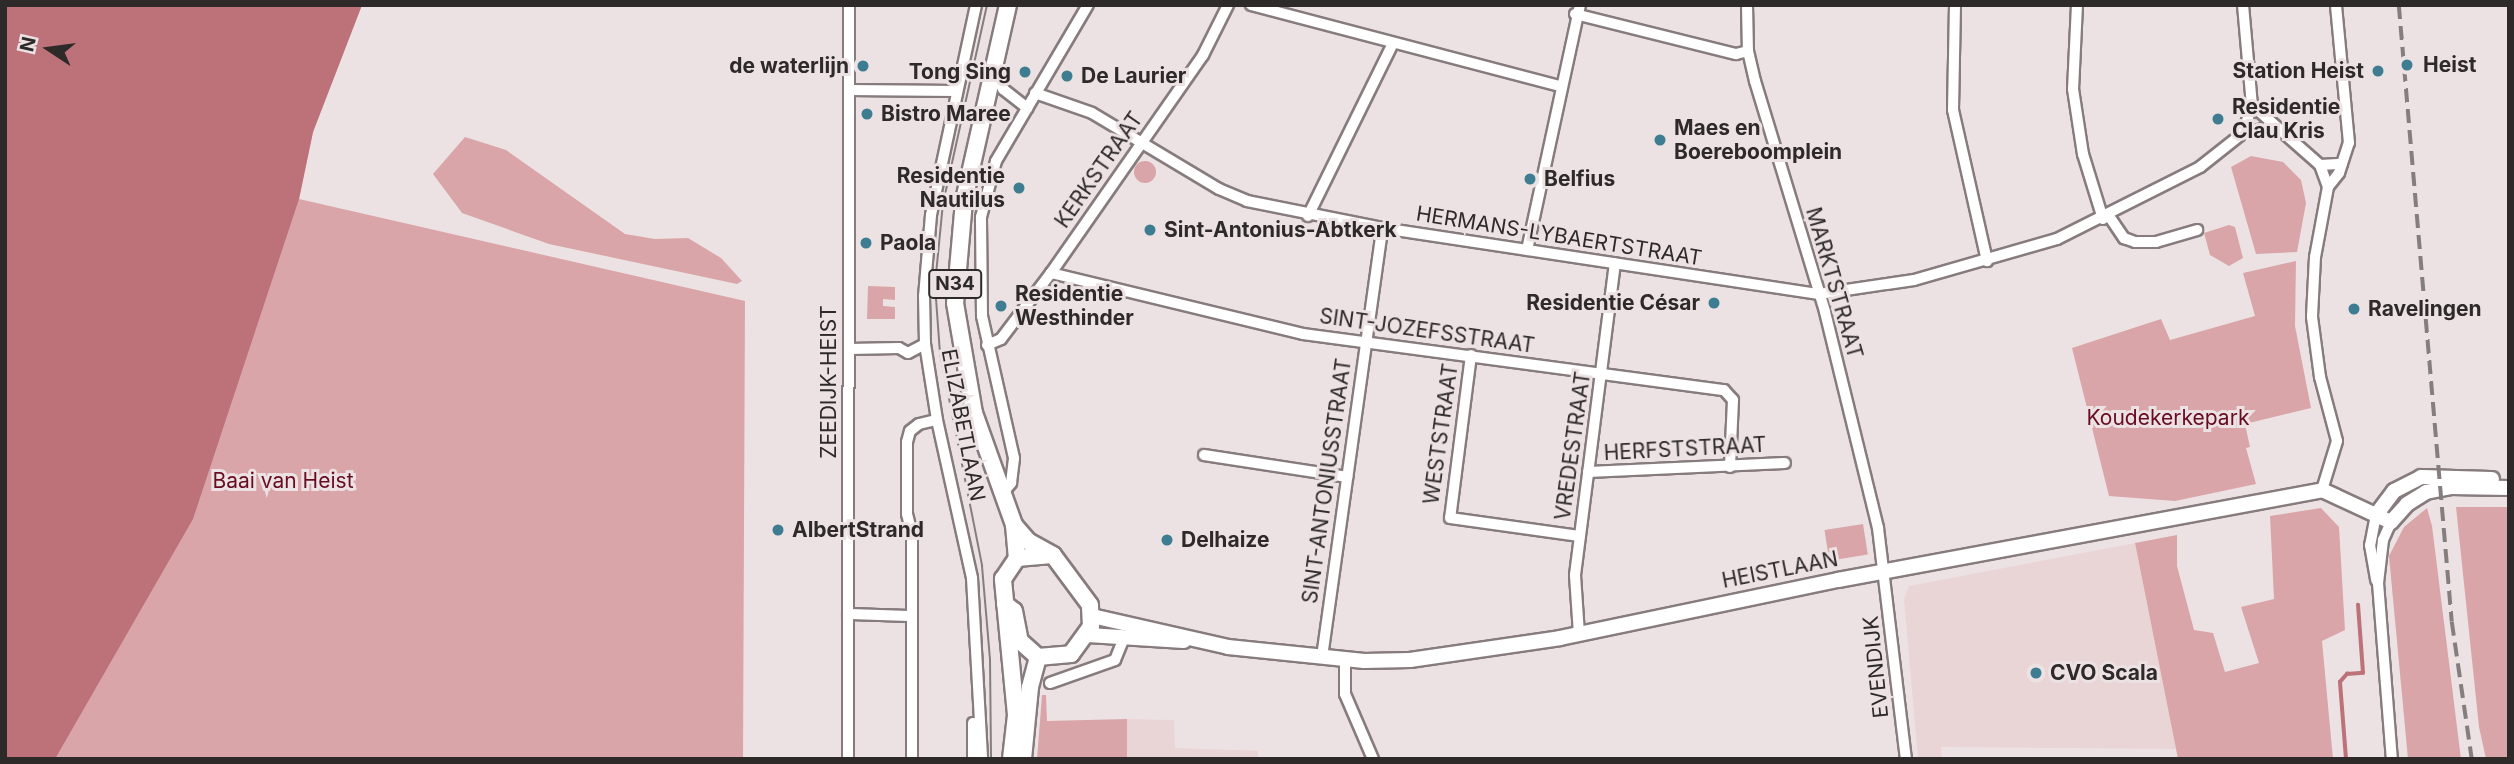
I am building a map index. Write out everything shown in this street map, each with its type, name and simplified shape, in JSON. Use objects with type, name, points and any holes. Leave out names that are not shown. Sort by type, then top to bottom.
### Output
[{"type":"main road","name":"N34","points":[[1008,5],[964,201],[955,303],[974,413],[1001,495],[1014,525],[1028,541],[1053,555],[1090,606],[1092,616]]},
{"type":"main road","points":[[2376,514],[2394,491],[2421,477],[2509,479]]},
{"type":"main road","points":[[2322,490],[2391,522],[2407,504],[2426,492],[2451,487],[2509,488]]},
{"type":"main road","name":"HEISTLAAN","points":[[1088,635],[1123,639],[1186,640],[1345,659],[1410,660],[1579,634],[1885,572],[2322,490]]},
{"type":"main road","name":"N34","points":[[1011,759],[1016,715],[1004,604],[1005,570],[1017,558],[1014,525]]},
{"type":"main road","points":[[1017,558],[1053,555]]},
{"type":"main road","name":"N34","points":[[1004,604],[1014,611],[1020,641],[1038,657]]},
{"type":"main road","points":[[1023,759],[1030,687],[1038,657],[1071,654],[1088,635],[1092,616]]},
{"type":"main road","name":"HEISTLAAN","points":[[1092,616],[1186,640]]},
{"type":"street","name":"ZEEDIJK-HEIST","points":[[848,759],[849,5]]},
{"type":"street","name":"ELIZABETLAAN","points":[[976,5],[956,91],[928,240],[925,344],[937,420],[967,545],[982,759]]},
{"type":"street","points":[[1001,495],[1011,483],[1014,458],[987,345],[978,268],[981,216],[996,161],[1088,5]]},
{"type":"street","name":"KERKSTRAAT","points":[[987,345],[1001,340],[1051,273],[1203,55],[1228,5]]},
{"type":"street","points":[[1251,5],[1392,45],[1559,86]]},
{"type":"street","name":"MARKTSTRAAT","points":[[1747,5],[1748,51],[1819,294],[1885,572]]},
{"type":"street","points":[[1955,5],[1953,110],[1987,261]]},
{"type":"street","points":[[2077,5],[2073,89],[2083,154],[2106,218],[2124,237],[2135,242],[2156,243],[2197,230]]},
{"type":"street","points":[[2244,5],[2252,105],[2244,133],[2274,127]]},
{"type":"street","points":[[2322,490],[2337,441],[2320,377],[2312,317],[2314,264],[2328,187],[2342,164],[2349,144],[2336,5]]},
{"type":"street","points":[[1527,250],[1559,86],[1578,10],[1736,54],[1748,51]]},
{"type":"street","points":[[1308,216],[1392,45]]},
{"type":"street","points":[[995,72],[1003,89],[1027,108]]},
{"type":"street","points":[[849,90],[956,91]]},
{"type":"street","name":"HERMANS-LYBAERTSTRAAT","points":[[1035,93],[1092,113],[1219,189],[1308,216],[1819,294],[1914,280],[1987,261],[2106,218],[2200,167],[2244,133]]},
{"type":"street","points":[[2252,105],[2274,127],[2320,164],[2328,187]]},
{"type":"street","points":[[2320,164],[2342,164]]},
{"type":"street","name":"SINT-ANTONIUSSTRAAT","points":[[1322,657],[1382,228]]},
{"type":"street","name":"VREDESTRAAT","points":[[1579,634],[1574,587],[1615,264]]},
{"type":"street","name":"SINT-JOZEFSSTRAAT","points":[[1051,273],[1303,334],[1724,390],[1733,400],[1730,467]]},
{"type":"street","points":[[849,349],[899,348],[908,353],[925,344]]},
{"type":"street","name":"WESTSTRAAT","points":[[1471,355],[1450,518],[1580,536]]},
{"type":"street","points":[[912,759],[907,442],[910,431],[919,424],[937,420]]},
{"type":"street","points":[[1204,455],[1347,477]]},
{"type":"street","name":"HERFSTSTRAAT","points":[[1588,472],[1785,463]]},
{"type":"street","points":[[2376,514],[2371,545],[2378,583],[2392,759]]},
{"type":"street","points":[[2378,583],[2383,540],[2391,522]]},
{"type":"street","name":"EVENDIJK","points":[[1885,572],[1906,759]]},
{"type":"street","points":[[848,614],[911,616]]},
{"type":"street","points":[[1050,683],[1115,660],[1123,639]]},
{"type":"street","name":"ELIZABETLAAN","points":[[973,759],[976,647]]},
{"type":"street","points":[[1345,659],[1345,694],[1373,759]]},
{"type":"shaded area","points":[[5,5],[362,5],[313,132],[299,199],[193,519],[55,759],[5,759]]},
{"type":"shaded area","name":"CVO Scala","points":[[2135,543],[2176,749],[1941,747],[1942,759],[1918,759],[1904,599],[1909,586]]},
{"type":"shaded area","points":[[1127,719],[1174,720],[1175,748],[1267,751],[1258,751],[1258,759],[1127,759]]},
{"type":"green space","name":"Baai van Heist","points":[[5,5],[362,5],[313,132],[299,199],[745,301],[743,759],[5,759]]},
{"type":"green space","points":[[465,137],[506,150],[625,234],[655,239],[688,238],[721,258],[742,281],[737,284],[549,244],[462,213],[433,174]]},
{"type":"green space","points":[[2251,156],[2283,162],[2301,180],[2306,203],[2297,252],[2256,254],[2231,167]]},
{"type":"green space","points":[[1145,161],[1153,164],[1156,172],[1153,180],[1145,183],[1137,180],[1134,172],[1137,164]]},
{"type":"green space","points":[[2229,225],[2235,227],[2243,258],[2229,266],[2210,255],[2204,233]]},
{"type":"green space","name":"Koudekerkepark","points":[[2296,261],[2295,326],[2311,408],[2245,424],[2250,447],[2246,448],[2256,484],[2175,501],[2109,496],[2072,348],[2161,319],[2170,340],[2255,316],[2243,273]]},
{"type":"green space","points":[[868,286],[895,287],[895,300],[883,299],[883,306],[895,307],[895,319],[867,319]]},
{"type":"green space","points":[[2456,507],[2509,507],[2509,759],[2486,759],[2479,727]]},
{"type":"green space","points":[[2321,508],[2339,527],[2345,630],[2322,641],[2333,759],[2178,759],[2135,543],[2177,535],[2177,566],[2194,630],[2213,633],[2225,672],[2259,663],[2241,607],[2274,599],[2270,516]]},
{"type":"green space","points":[[2427,508],[2432,526],[2461,759],[2408,759],[2389,556],[2404,527]]},
{"type":"green space","points":[[1863,524],[1868,555],[1829,561],[1824,530]]},
{"type":"green space","points":[[1042,695],[1046,695],[1047,721],[1127,719],[1127,759],[1037,759]]},
{"type":"waterway","points":[[2346,759],[2340,682],[2347,674],[2363,673],[2358,605]]},
{"type":"tram line","points":[[987,5],[943,203],[935,285],[940,353],[982,566],[990,660],[991,759]]},
{"type":"railway","points":[[2399,5],[2452,622],[2472,759]]},
{"type":"place","name":"Heist","points":[[2407,65]]},
{"type":"place","name":"de waterlijn","points":[[863,66]]},
{"type":"place","name":"Station Heist","points":[[2378,71]]},
{"type":"place","name":"Tong Sing","points":[[1025,72]]},
{"type":"place","name":"De Laurier","points":[[1067,76]]},
{"type":"place","name":"Bistro Maree","points":[[867,114]]},
{"type":"place","name":"Residentie Clau Kris","points":[[2218,119]]},
{"type":"place","name":"Maes en Boereboomplein","points":[[1660,140]]},
{"type":"place","name":"Belfius","points":[[1530,179]]},
{"type":"place","name":"Residentie Nautilus","points":[[1019,188]]},
{"type":"place","name":"Sint-Antonius-Abtkerk","points":[[1150,230]]},
{"type":"place","name":"Paola","points":[[866,243]]},
{"type":"place","name":"Residentie César","points":[[1714,303]]},
{"type":"place","name":"Residentie Westhinder","points":[[1001,306]]},
{"type":"place","name":"Ravelingen","points":[[2354,309]]},
{"type":"place","name":"AlbertStrand","points":[[778,530]]},
{"type":"place","name":"Delhaize","points":[[1167,540]]},
{"type":"place","name":"CVO Scala","points":[[2036,673]]}]
